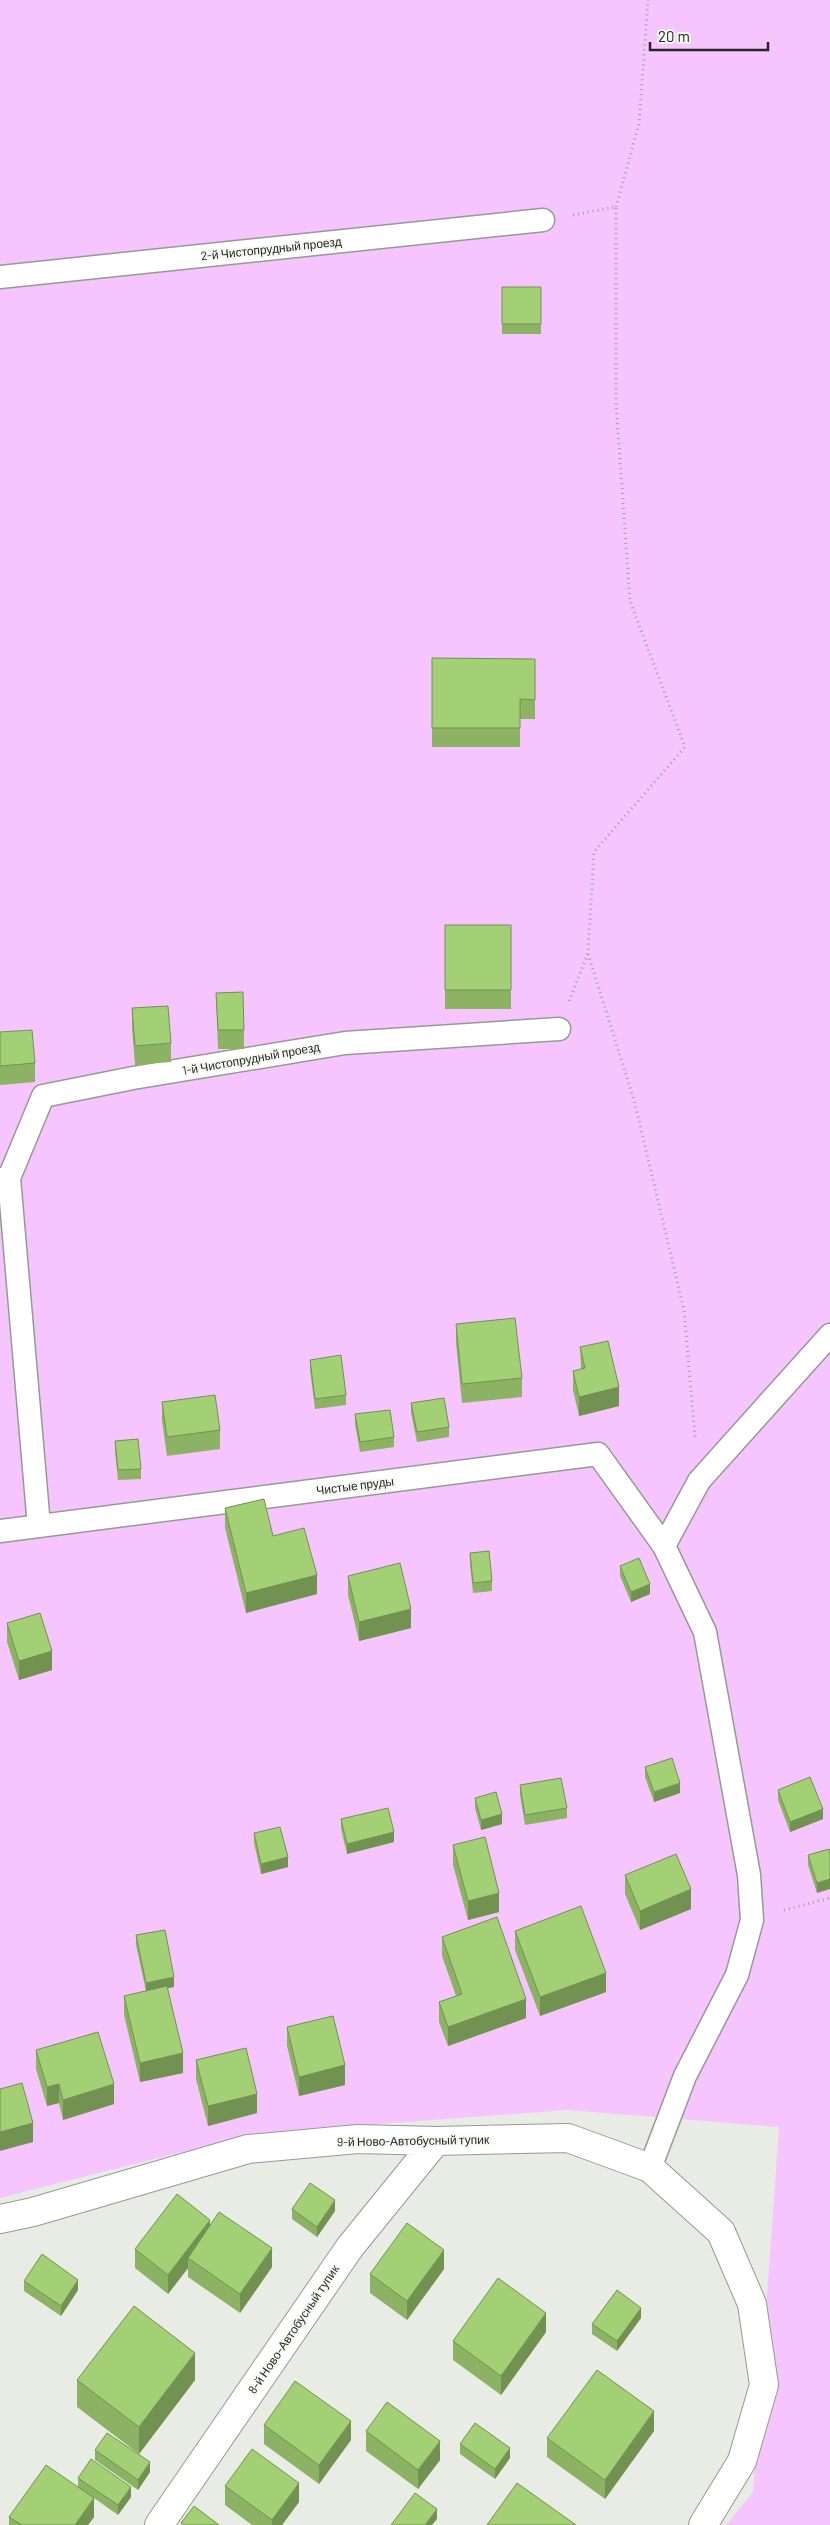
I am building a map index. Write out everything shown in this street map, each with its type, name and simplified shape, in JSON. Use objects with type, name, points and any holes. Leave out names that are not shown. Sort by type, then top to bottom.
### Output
[{"type":"street","name":"9-й Ново-Автобусный тупик","points":[[0,2219],[33,2212],[248,2149],[358,2139],[568,2138],[650,2168]]},
{"type":"street","name":"8-й Ново-Автобусный тупик","points":[[159,2525],[350,2247],[436,2140]]},
{"type":"street","points":[[650,2168],[721,2232],[752,2304],[763,2376],[764,2385],[742,2462],[703,2525]]},
{"type":"lane","name":"2-й Чистопрудный проезд","points":[[0,277],[543,220]]},
{"type":"lane","name":"1-й Чистопрудный проезд","points":[[4,1178],[43,1096],[133,1078],[345,1043],[558,1030]]},
{"type":"lane","points":[[4,1178],[39,1526]]},
{"type":"lane","points":[[650,2168],[685,2076],[737,1975],[752,1920],[749,1875],[705,1632],[664,1546],[699,1481],[830,1336]]},
{"type":"lane","name":"Чистые пруды","points":[[0,1531],[598,1454],[664,1546]]},
{"type":"path","points":[[558,1030],[588,953],[594,852],[685,747],[630,601],[616,403],[616,207],[639,124],[648,0]]},
{"type":"path","points":[[543,220],[616,207]]},
{"type":"path","points":[[588,953],[634,1100],[684,1310],[699,1481]]},
{"type":"path","points":[[752,1920],[830,1898]]},
{"type":"shaded area","points":[[0,0],[830,0],[830,2525],[726,2525],[753,2492],[779,2127],[567,2110],[257,2133],[0,2198]]},
{"type":"building","points":[[502,287],[541,287],[541,324],[502,324]]},
{"type":"building","points":[[432,658],[535,659],[535,700],[520,699],[520,728],[432,728]]},
{"type":"building","points":[[445,925],[511,925],[511,990],[445,990]]},
{"type":"building","points":[[243,992],[244,1030],[218,1030],[216,993]]},
{"type":"building","points":[[168,1006],[171,1043],[135,1046],[132,1008]]},
{"type":"building","points":[[32,1030],[35,1063],[0,1066],[0,1032]]},
{"type":"building","points":[[515,1318],[522,1378],[462,1384],[456,1324]]},
{"type":"building","points":[[608,1341],[619,1387],[579,1397],[573,1371],[585,1368],[580,1347]]},
{"type":"building","points":[[341,1355],[346,1395],[315,1399],[310,1360]]},
{"type":"building","points":[[215,1395],[220,1430],[167,1437],[162,1402]]},
{"type":"building","points":[[444,1398],[449,1427],[417,1432],[411,1403]]},
{"type":"building","points":[[390,1410],[394,1437],[360,1442],[355,1414]]},
{"type":"building","points":[[138,1439],[141,1469],[118,1470],[115,1441]]},
{"type":"building","points":[[264,1499],[273,1536],[304,1528],[317,1575],[246,1593],[225,1508]]},
{"type":"building","points":[[489,1551],[492,1581],[473,1583],[470,1553]]},
{"type":"building","points":[[639,1558],[650,1584],[631,1592],[620,1566]]},
{"type":"building","points":[[400,1563],[411,1609],[359,1622],[348,1576]]},
{"type":"building","points":[[40,1613],[52,1651],[19,1661],[7,1623]]},
{"type":"building","points":[[672,1758],[680,1783],[654,1792],[645,1767]]},
{"type":"building","points":[[810,1777],[823,1809],[790,1822],[778,1790]]},
{"type":"building","points":[[561,1778],[567,1808],[525,1815],[520,1785]]},
{"type":"building","points":[[496,1792],[502,1814],[481,1820],[475,1798]]},
{"type":"building","points":[[388,1808],[394,1832],[347,1844],[341,1819]]},
{"type":"building","points":[[280,1827],[288,1857],[261,1864],[254,1833]]},
{"type":"building","points":[[485,1837],[499,1893],[468,1901],[453,1845]]},
{"type":"building","points":[[829,1849],[830,1879],[817,1883],[808,1855]]},
{"type":"building","points":[[676,1854],[691,1889],[640,1911],[625,1875]]},
{"type":"building","points":[[581,1906],[606,1973],[540,1997],[515,1931]]},
{"type":"building","points":[[497,1917],[526,1999],[448,2027],[439,2002],[462,1994],[442,1937]]},
{"type":"building","points":[[165,1930],[174,1977],[146,1983],[136,1935]]},
{"type":"building","points":[[167,1986],[183,2053],[140,2063],[124,1996]]},
{"type":"building","points":[[333,2016],[345,2065],[299,2077],[287,2027]]},
{"type":"building","points":[[98,2032],[114,2084],[63,2100],[59,2084],[47,2087],[36,2050]]},
{"type":"building","points":[[246,2048],[257,2094],[208,2106],[196,2060]]},
{"type":"building","points":[[22,2083],[33,2123],[0,2132],[0,2089]]},
{"type":"building","points":[[310,2183],[335,2200],[317,2227],[292,2209]]},
{"type":"building","points":[[177,2194],[210,2220],[168,2275],[135,2249]]},
{"type":"building","points":[[219,2212],[272,2248],[240,2294],[188,2258]]},
{"type":"building","points":[[407,2223],[444,2250],[407,2301],[370,2274]]},
{"type":"building","points":[[42,2254],[78,2280],[61,2306],[24,2281]]},
{"type":"building","points":[[498,2278],[546,2313],[501,2376],[453,2341]]},
{"type":"building","points":[[617,2290],[641,2308],[617,2341],[592,2324]]},
{"type":"building","points":[[134,2306],[195,2353],[139,2427],[77,2380]]},
{"type":"building","points":[[597,2370],[654,2411],[605,2480],[547,2438]]},
{"type":"building","points":[[295,2381],[351,2421],[319,2465],[264,2425]]},
{"type":"building","points":[[387,2402],[440,2441],[418,2470],[366,2431]]},
{"type":"building","points":[[475,2423],[510,2448],[495,2469],[460,2444]]},
{"type":"building","points":[[107,2433],[150,2462],[138,2480],[95,2450]]},
{"type":"building","points":[[252,2449],[299,2483],[272,2520],[225,2486]]},
{"type":"building","points":[[91,2459],[131,2487],[118,2505],[78,2478]]},
{"type":"building","points":[[46,2465],[94,2498],[75,2525],[22,2525],[9,2517]]},
{"type":"building","points":[[517,2483],[576,2525],[487,2525]]},
{"type":"building","points":[[415,2493],[437,2509],[425,2525],[391,2525]]},
{"type":"building","points":[[194,2506],[219,2525],[184,2525],[181,2523]]}]
